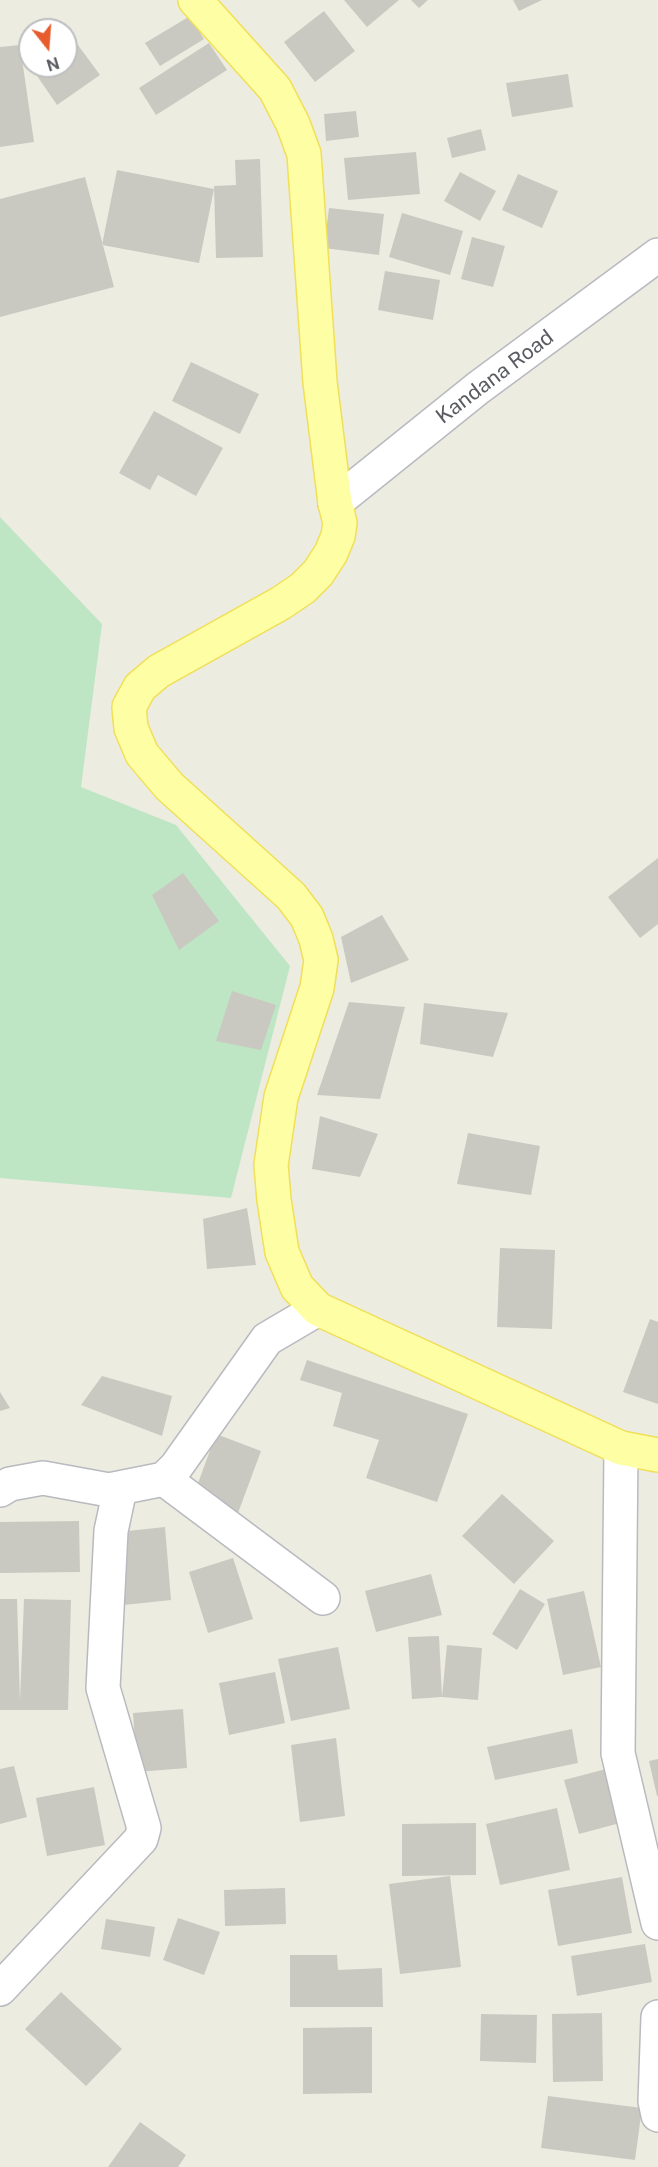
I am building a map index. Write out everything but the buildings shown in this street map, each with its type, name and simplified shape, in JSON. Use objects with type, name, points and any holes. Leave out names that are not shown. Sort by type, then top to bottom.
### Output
[{"type":"main road","points":[[195,0],[275,89],[293,124],[304,154],[320,382],[335,502],[340,523],[338,536],[331,553],[318,573],[303,588],[281,603],[159,671],[140,687],[129,707],[131,728],[142,754],[169,786],[291,896],[307,917],[316,939],[321,960],[317,988],[281,1097],[271,1165],[282,1252],[297,1287],[318,1309],[621,1448],[658,1455]]},
{"type":"street","name":"Kandana Road","points":[[335,502],[478,388],[658,255]]},
{"type":"street","points":[[0,1490],[10,1484],[43,1478],[109,1490],[164,1479],[176,1467],[267,1339],[318,1309]]},
{"type":"street","points":[[621,1448],[618,1753],[658,1923]]},
{"type":"street","points":[[164,1479],[323,1598]]},
{"type":"street","points":[[0,1989],[141,1839],[144,1828],[103,1688],[111,1531],[120,1488]]},
{"type":"street","points":[[658,2018],[655,2101],[658,2115]]},
{"type":"green space","points":[[0,517],[102,624],[81,787],[176,825],[290,966],[231,1198],[0,1178]]}]
